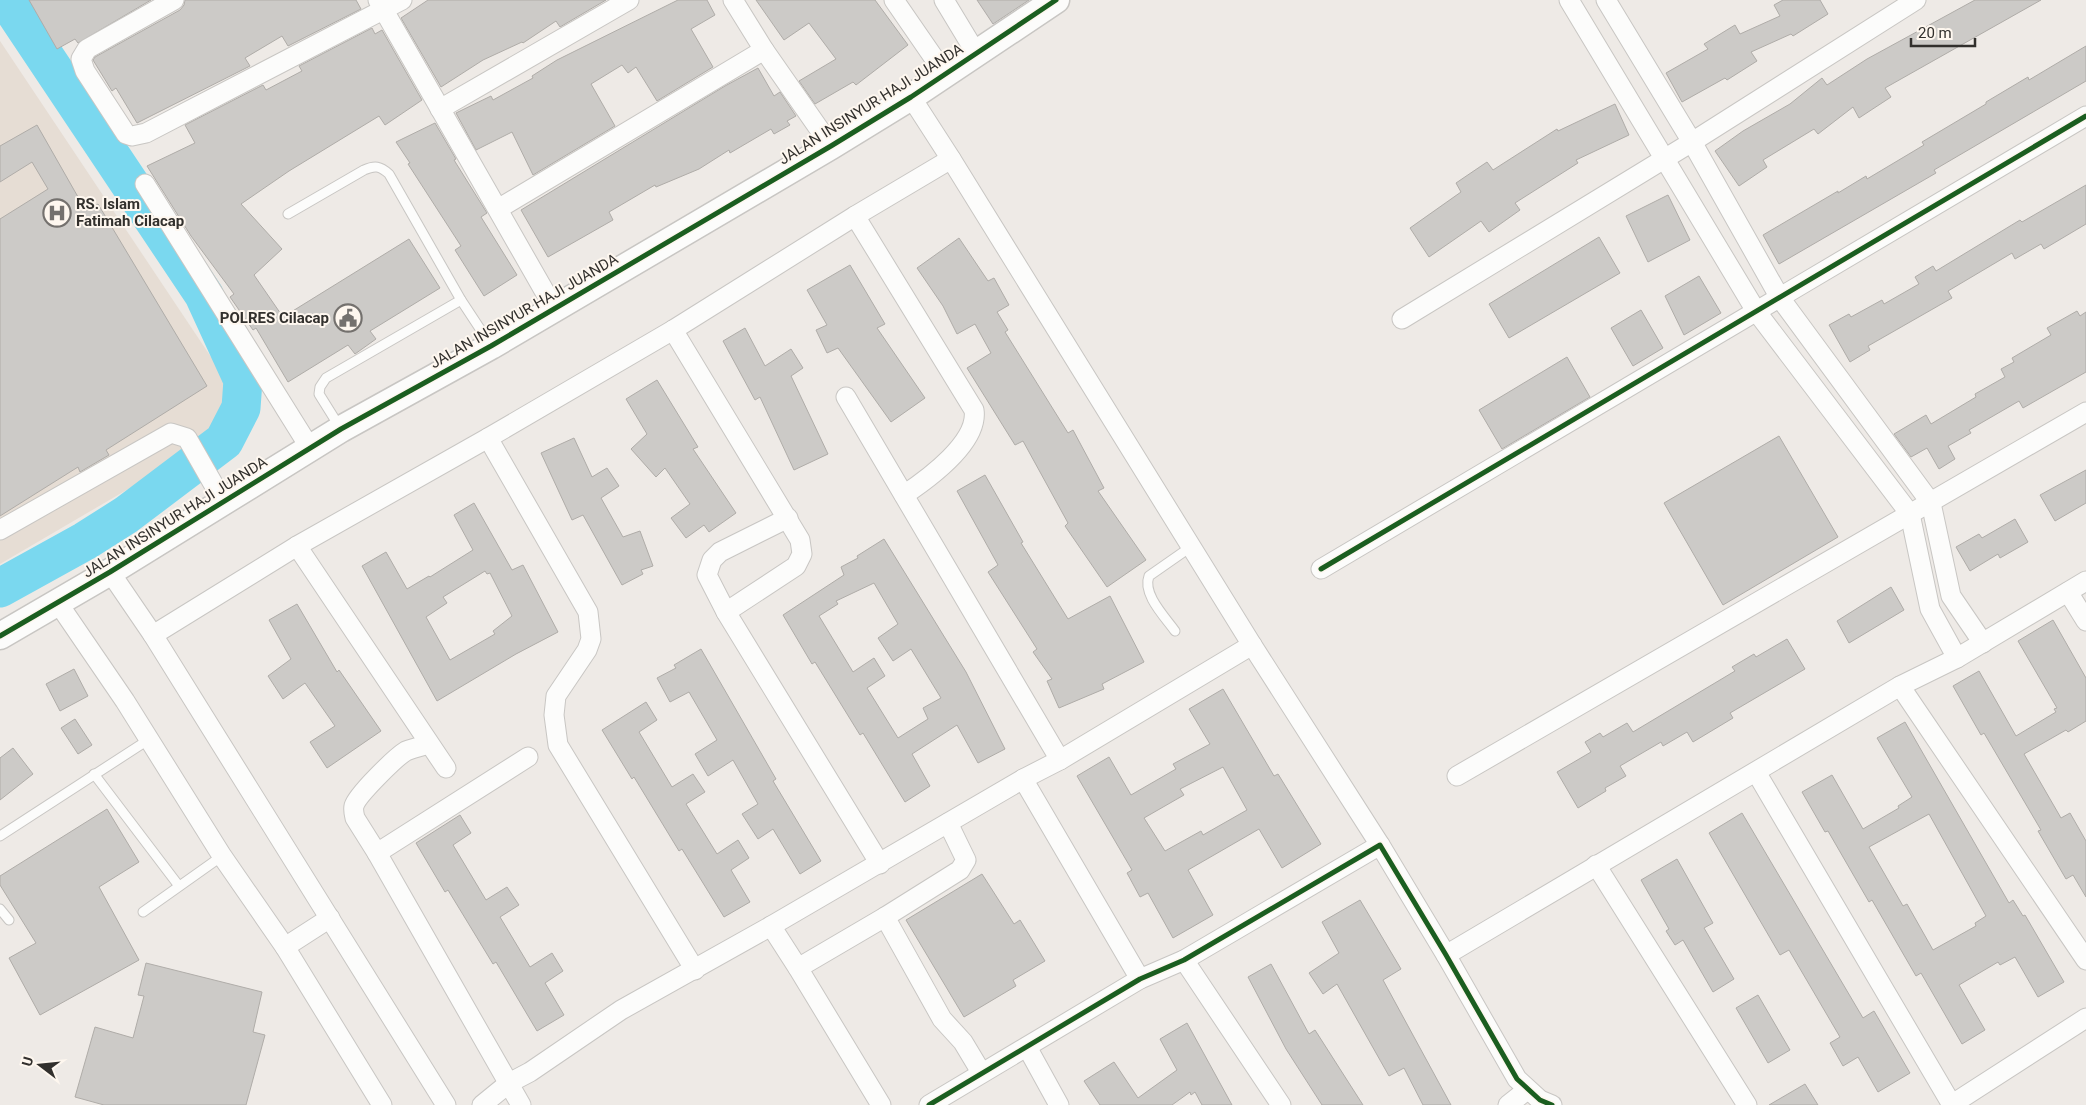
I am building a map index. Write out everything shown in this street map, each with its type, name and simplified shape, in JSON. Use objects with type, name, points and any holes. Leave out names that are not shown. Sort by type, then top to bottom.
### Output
[{"type":"street","points":[[174,0],[87,49],[82,59],[85,71],[126,134],[132,136],[146,133],[381,5],[402,0]]},
{"type":"street","points":[[440,109],[629,0]]},
{"type":"street","points":[[732,0],[764,50],[831,146]]},
{"type":"street","points":[[894,0],[945,74]]},
{"type":"street","points":[[944,0],[976,53]]},
{"type":"street","name":"JALAN INSINYUR HAJI JUANDA","points":[[0,636],[110,572],[341,429],[491,346],[831,146],[910,97],[1056,0]]},
{"type":"street","points":[[1569,0],[1666,158],[1756,311],[1910,514],[1930,608],[1957,658]]},
{"type":"street","points":[[1606,0],[1692,142],[1780,298],[1931,503],[1952,596],[1982,644]]},
{"type":"street","points":[[1402,319],[1692,142],[1916,0]]},
{"type":"street","points":[[381,5],[554,308]]},
{"type":"street","points":[[498,209],[764,50]]},
{"type":"street","points":[[910,97],[951,159],[1252,645],[1380,845],[1517,1079],[1540,1100],[1552,1105]]},
{"type":"street","points":[[1321,569],[2086,116]]},
{"type":"street","points":[[153,635],[297,546],[488,438],[672,330],[855,216],[951,159]]},
{"type":"street","points":[[145,184],[310,448]]},
{"type":"street","points":[[855,216],[974,410],[974,424],[962,444],[934,474],[904,495]]},
{"type":"street","points":[[672,330],[800,540],[802,554],[796,566],[726,612]]},
{"type":"street","points":[[846,397],[1060,760]]},
{"type":"street","points":[[1457,776],[2086,412]]},
{"type":"street","points":[[0,530],[171,433],[187,438],[224,501]]},
{"type":"street","points":[[488,438],[588,612],[592,639],[587,650],[556,696],[554,715],[558,744],[695,970]]},
{"type":"street","points":[[788,518],[720,552],[712,560],[707,574],[726,612],[880,864]]},
{"type":"street","points":[[297,546],[446,768]]},
{"type":"street","points":[[110,572],[153,635],[446,1105]]},
{"type":"street","points":[[1446,955],[1900,686],[1982,644],[2086,581]]},
{"type":"street","points":[[2068,592],[2086,621]]},
{"type":"street","points":[[58,603],[125,701],[222,856],[285,948],[382,1105]]},
{"type":"street","points":[[482,1105],[509,1083],[530,1072],[621,1010],[695,970],[1023,779],[1060,760],[1252,645]]},
{"type":"street","points":[[1900,686],[2086,960]]},
{"type":"street","points":[[429,744],[407,751],[392,762],[358,799],[354,806],[355,818],[377,853],[521,1105]]},
{"type":"street","points":[[377,853],[528,756]]},
{"type":"street","points":[[1756,772],[1951,1105],[2086,1018]]},
{"type":"street","points":[[1023,779],[1140,979]]},
{"type":"street","points":[[798,968],[886,917],[960,870],[966,860],[948,823]]},
{"type":"street","points":[[929,1105],[981,1072],[1140,979],[1184,960],[1380,845]]},
{"type":"street","points":[[1596,865],[1747,1105]]},
{"type":"street","points":[[886,917],[942,1019],[963,1042],[981,1072]]},
{"type":"street","points":[[285,948],[330,918]]},
{"type":"street","points":[[771,926],[881,1105]]},
{"type":"street","points":[[1184,960],[1281,1105]]},
{"type":"street","points":[[1027,1046],[1059,1105]]},
{"type":"street","points":[[1508,1105],[1528,1090]]},
{"type":"lane","points":[[288,214],[364,170],[374,166],[381,167],[389,174],[491,346]]},
{"type":"lane","points":[[341,429],[319,394],[320,387],[326,378],[462,300]]},
{"type":"lane","points":[[1175,631],[1152,597],[1147,588],[1147,581],[1149,576],[1192,546]]},
{"type":"lane","points":[[0,836],[148,740]]},
{"type":"lane","points":[[94,774],[179,886]]},
{"type":"lane","points":[[143,912],[222,856]]},
{"type":"lane","points":[[0,909],[9,920]]},
{"type":"shaded area","name":"RS. Islam Fatimah Cilacap","points":[[0,41],[229,384],[227,408],[220,427],[212,440],[0,564]]},
{"type":"building","points":[[29,0],[151,0],[78,43],[75,39],[57,49]]},
{"type":"building","points":[[185,0],[356,0],[361,9],[288,46],[282,36],[245,58],[250,66],[137,123],[116,88],[112,91],[93,60],[95,57],[180,10]]},
{"type":"building","points":[[428,0],[606,0],[560,27],[556,21],[523,43],[483,60],[441,87],[401,18]]},
{"type":"building","points":[[678,0],[707,0],[715,15],[691,29],[713,67],[657,101],[636,67],[628,73],[622,65],[591,84],[615,126],[533,175],[512,132],[476,150],[456,113],[491,96],[493,100],[533,78],[532,76],[557,60]]},
{"type":"building","points":[[756,0],[875,0],[908,45],[856,85],[853,82],[815,104],[799,81],[836,59],[809,23],[784,40]]},
{"type":"building","points":[[977,0],[1029,0],[993,24]]},
{"type":"building","points":[[1783,0],[1820,0],[1828,14],[1793,36],[1791,34],[1751,52],[1757,61],[1727,80],[1725,78],[1682,102],[1666,73],[1708,49],[1704,44],[1735,25],[1740,34],[1780,16],[1774,5]]},
{"type":"building","points":[[1975,0],[2041,0],[1885,88],[1891,97],[1859,118],[1853,107],[1818,134],[1814,129],[1763,160],[1767,167],[1739,186],[1715,151],[1743,131],[1790,104],[1822,78],[1827,85],[1867,59]]},
{"type":"building","points":[[372,28],[375,34],[382,30],[422,100],[385,125],[379,116],[289,171],[241,204],[282,249],[254,275],[283,317],[409,239],[440,288],[370,331],[376,339],[355,354],[348,345],[288,382],[256,328],[253,330],[230,297],[234,294],[191,236],[147,166],[195,143],[185,125],[263,85],[266,90],[302,71],[299,66]]},
{"type":"building","points":[[2086,46],[2086,81],[1934,170],[1936,173],[1779,264],[1763,235],[1838,191],[1838,193],[1866,176],[1867,179],[1924,145],[1922,142],[1986,104],[1986,102],[2028,77],[2029,80]]},
{"type":"building","points":[[758,68],[774,96],[780,92],[796,116],[787,121],[790,125],[774,134],[771,129],[730,153],[729,150],[699,169],[656,187],[655,185],[609,212],[613,220],[548,257],[521,210],[725,86]]},
{"type":"building","points":[[1615,104],[1629,135],[1576,160],[1578,163],[1515,203],[1520,210],[1489,232],[1481,221],[1429,257],[1410,228],[1461,192],[1456,183],[1487,162],[1493,170],[1557,129],[1558,131]]},
{"type":"building","points":[[435,123],[456,159],[454,160],[487,213],[481,217],[517,275],[484,296],[455,250],[461,246],[396,142]]},
{"type":"building","name":"RS. Islam Fatimah Cilacap","points":[[37,125],[86,211],[98,204],[207,386],[106,450],[109,455],[80,472],[78,467],[0,516],[0,219],[48,189],[32,162],[0,182],[0,146]]},
{"type":"building","points":[[2086,185],[2086,224],[2044,249],[2041,244],[2015,259],[2012,253],[1948,291],[1952,298],[1868,346],[1870,350],[1850,362],[1829,325],[1849,314],[1851,317],[1882,300],[1884,304],[1919,284],[1915,277],[1933,266],[1936,271],[2020,220],[2022,222]]},
{"type":"building","points":[[1668,195],[1690,240],[1648,262],[1626,216]]},
{"type":"building","points":[[1599,237],[1620,273],[1509,338],[1489,304]]},
{"type":"building","points":[[959,238],[988,281],[994,278],[1009,305],[997,312],[1008,330],[1005,332],[1068,433],[1073,430],[1104,488],[1098,491],[1146,560],[1107,587],[1065,526],[1068,523],[1023,441],[1015,445],[967,368],[991,353],[975,324],[957,334],[943,306],[917,268]]},
{"type":"building","points":[[850,265],[885,324],[877,328],[925,398],[891,422],[838,348],[827,353],[816,330],[827,325],[807,290]]},
{"type":"building","points":[[1699,276],[1721,313],[1684,335],[1665,296]]},
{"type":"building","points":[[1641,310],[1663,348],[1633,366],[1611,328]]},
{"type":"building","points":[[2077,311],[2080,316],[2086,312],[2086,372],[2023,408],[2019,401],[1969,430],[1971,433],[1948,446],[1955,459],[1939,469],[1927,448],[1911,457],[1894,434],[1926,415],[1931,424],[1976,397],[1975,394],[2005,377],[2001,369],[2014,362],[2012,358],[2051,335],[2047,328]]},
{"type":"building","points":[[745,328],[765,366],[791,349],[803,368],[791,376],[828,454],[794,470],[760,397],[755,400],[723,341]]},
{"type":"building","points":[[1567,357],[1590,397],[1502,449],[1479,410]]},
{"type":"building","points":[[657,380],[698,447],[693,449],[736,513],[709,532],[704,525],[686,538],[671,518],[690,504],[665,468],[656,477],[631,449],[647,434],[626,399]]},
{"type":"building","points":[[1779,436],[1838,537],[1723,605],[1664,503]]},
{"type":"building","points":[[574,438],[592,477],[607,468],[619,486],[601,498],[623,537],[640,531],[653,566],[641,570],[643,574],[622,585],[583,515],[572,520],[541,453]]},
{"type":"building","points":[[2086,470],[2086,503],[2055,521],[2040,495]]},
{"type":"building","points":[[985,475],[1023,542],[1021,543],[1068,619],[1110,596],[1144,662],[1102,684],[1104,689],[1059,708],[1047,681],[1052,679],[1033,652],[1037,649],[988,572],[998,565],[957,491]]},
{"type":"building","points":[[474,503],[512,570],[523,565],[558,632],[516,654],[437,701],[362,566],[386,552],[407,589],[430,577],[473,550],[454,515]],"holes":[[[485,571],[487,574],[490,573],[512,616],[493,631],[495,634],[450,660],[426,617],[447,603],[443,597]]]},
{"type":"building","points":[[2015,519],[2028,542],[2000,558],[1998,554],[1970,571],[1956,547],[1979,534],[1982,538]]},
{"type":"building","points":[[884,539],[966,672],[1005,749],[978,763],[957,725],[912,754],[930,786],[905,802],[863,733],[860,735],[815,662],[812,664],[783,615],[844,575],[841,567],[858,558],[857,556]],"holes":[[[874,583],[898,624],[878,638],[893,661],[911,649],[941,698],[923,708],[928,719],[898,738],[867,688],[885,676],[874,658],[853,672],[819,616],[838,604],[836,601]]]},
{"type":"building","points":[[1891,587],[1904,610],[1849,643],[1837,621]]},
{"type":"building","points":[[297,604],[337,672],[339,670],[381,731],[327,768],[310,742],[335,726],[305,683],[283,699],[268,676],[291,659],[269,620]]},
{"type":"building","points":[[2053,620],[2086,678],[2086,721],[2024,754],[2061,818],[2070,813],[2086,841],[2086,897],[2073,875],[2066,879],[2038,831],[2041,830],[1984,733],[1981,735],[1953,686],[1979,671],[2016,736],[2056,712],[2054,709],[2057,708],[2018,641]]},
{"type":"building","points":[[1787,639],[1805,669],[1730,713],[1733,718],[1693,742],[1687,732],[1663,746],[1661,742],[1620,766],[1626,776],[1605,788],[1606,791],[1578,808],[1557,772],[1591,752],[1585,742],[1600,733],[1603,737],[1627,723],[1633,732],[1735,671],[1732,667],[1754,654],[1756,657]]},
{"type":"building","points":[[701,649],[776,779],[773,781],[821,861],[800,874],[773,829],[758,839],[742,814],[758,804],[733,760],[708,776],[695,754],[717,740],[689,692],[670,702],[657,678],[676,668],[674,665]]},
{"type":"building","points":[[74,669],[88,696],[60,711],[46,684]]},
{"type":"building","points":[[1223,689],[1274,776],[1278,774],[1321,844],[1282,868],[1259,829],[1188,870],[1213,915],[1173,938],[1148,893],[1140,897],[1127,873],[1132,870],[1077,776],[1109,757],[1131,795],[1176,769],[1173,764],[1210,744],[1189,709]],"holes":[[[1223,767],[1247,810],[1203,835],[1201,831],[1165,851],[1144,818],[1184,795],[1180,789]]]},
{"type":"building","points":[[646,702],[657,720],[639,732],[672,787],[693,774],[705,792],[686,804],[717,854],[738,840],[749,858],[731,870],[750,902],[724,917],[682,849],[679,851],[634,777],[632,779],[602,730]]},
{"type":"building","points":[[75,719],[92,745],[78,754],[61,728]]},
{"type":"building","points":[[1905,722],[2009,903],[2013,900],[2023,916],[2025,915],[2064,982],[2038,997],[2015,957],[2000,965],[1998,962],[1959,985],[1985,1030],[1962,1044],[1921,973],[1916,976],[1872,900],[1869,902],[1828,831],[1825,832],[1802,792],[1832,775],[1863,829],[1899,808],[1898,806],[1912,797],[1877,738]],"holes":[[[1929,814],[1986,916],[1975,923],[1976,926],[1933,950],[1907,904],[1903,906],[1869,847]]]},
{"type":"building","points":[[13,748],[33,774],[0,800],[0,758]]},
{"type":"building","points":[[107,809],[139,862],[99,887],[139,960],[40,1015],[9,958],[36,943],[0,885],[0,876]]},
{"type":"building","points":[[1742,813],[1863,1018],[1874,1011],[1910,1073],[1878,1092],[1858,1057],[1843,1066],[1830,1043],[1840,1037],[1789,950],[1780,955],[1709,833]]},
{"type":"building","points":[[460,815],[471,833],[453,845],[486,900],[507,887],[519,905],[500,917],[530,967],[552,953],[563,971],[545,983],[564,1015],[537,1031],[496,962],[493,964],[448,890],[445,892],[416,843]]},
{"type":"building","points":[[1677,859],[1713,923],[1704,928],[1734,979],[1713,992],[1683,940],[1675,945],[1666,931],[1669,929],[1641,880]]},
{"type":"building","points":[[982,874],[1014,924],[1020,920],[1045,961],[1013,980],[1016,986],[964,1017],[906,920]]},
{"type":"building","points":[[1360,900],[1401,969],[1383,980],[1451,1105],[1423,1105],[1404,1068],[1389,1076],[1337,984],[1323,994],[1309,973],[1339,953],[1322,922]]},
{"type":"building","points":[[146,963],[262,992],[253,1032],[265,1035],[246,1105],[104,1105],[75,1097],[95,1027],[133,1038],[144,996],[138,995]]},
{"type":"building","points":[[1271,964],[1309,1034],[1315,1030],[1363,1105],[1322,1105],[1286,1049],[1248,977]]},
{"type":"building","points":[[1758,995],[1790,1050],[1768,1063],[1736,1008]]},
{"type":"building","points":[[1187,1023],[1232,1105],[1202,1105],[1195,1092],[1191,1095],[1190,1092],[1172,1105],[1100,1105],[1084,1081],[1114,1062],[1138,1098],[1177,1070],[1160,1039]]},
{"type":"building","points":[[1805,1084],[1818,1105],[1769,1105]]},
{"type":"waterway","points":[[0,588],[85,541],[126,515],[224,441],[241,408],[243,380],[204,295],[7,0]]},
{"type":"cycle path","points":[[0,636],[110,572],[341,429],[491,346],[831,146],[911,97],[1056,0]]},
{"type":"cycle path","points":[[1321,569],[2086,116]]},
{"type":"cycle path","points":[[929,1105],[1140,979],[1184,960],[1380,845],[1517,1079],[1540,1100],[1552,1105]]},
{"type":"place","name":"RS. Islam Fatimah Cilacap","points":[[57,213]]},
{"type":"place","name":"POLRES Cilacap","points":[[348,318]]}]
